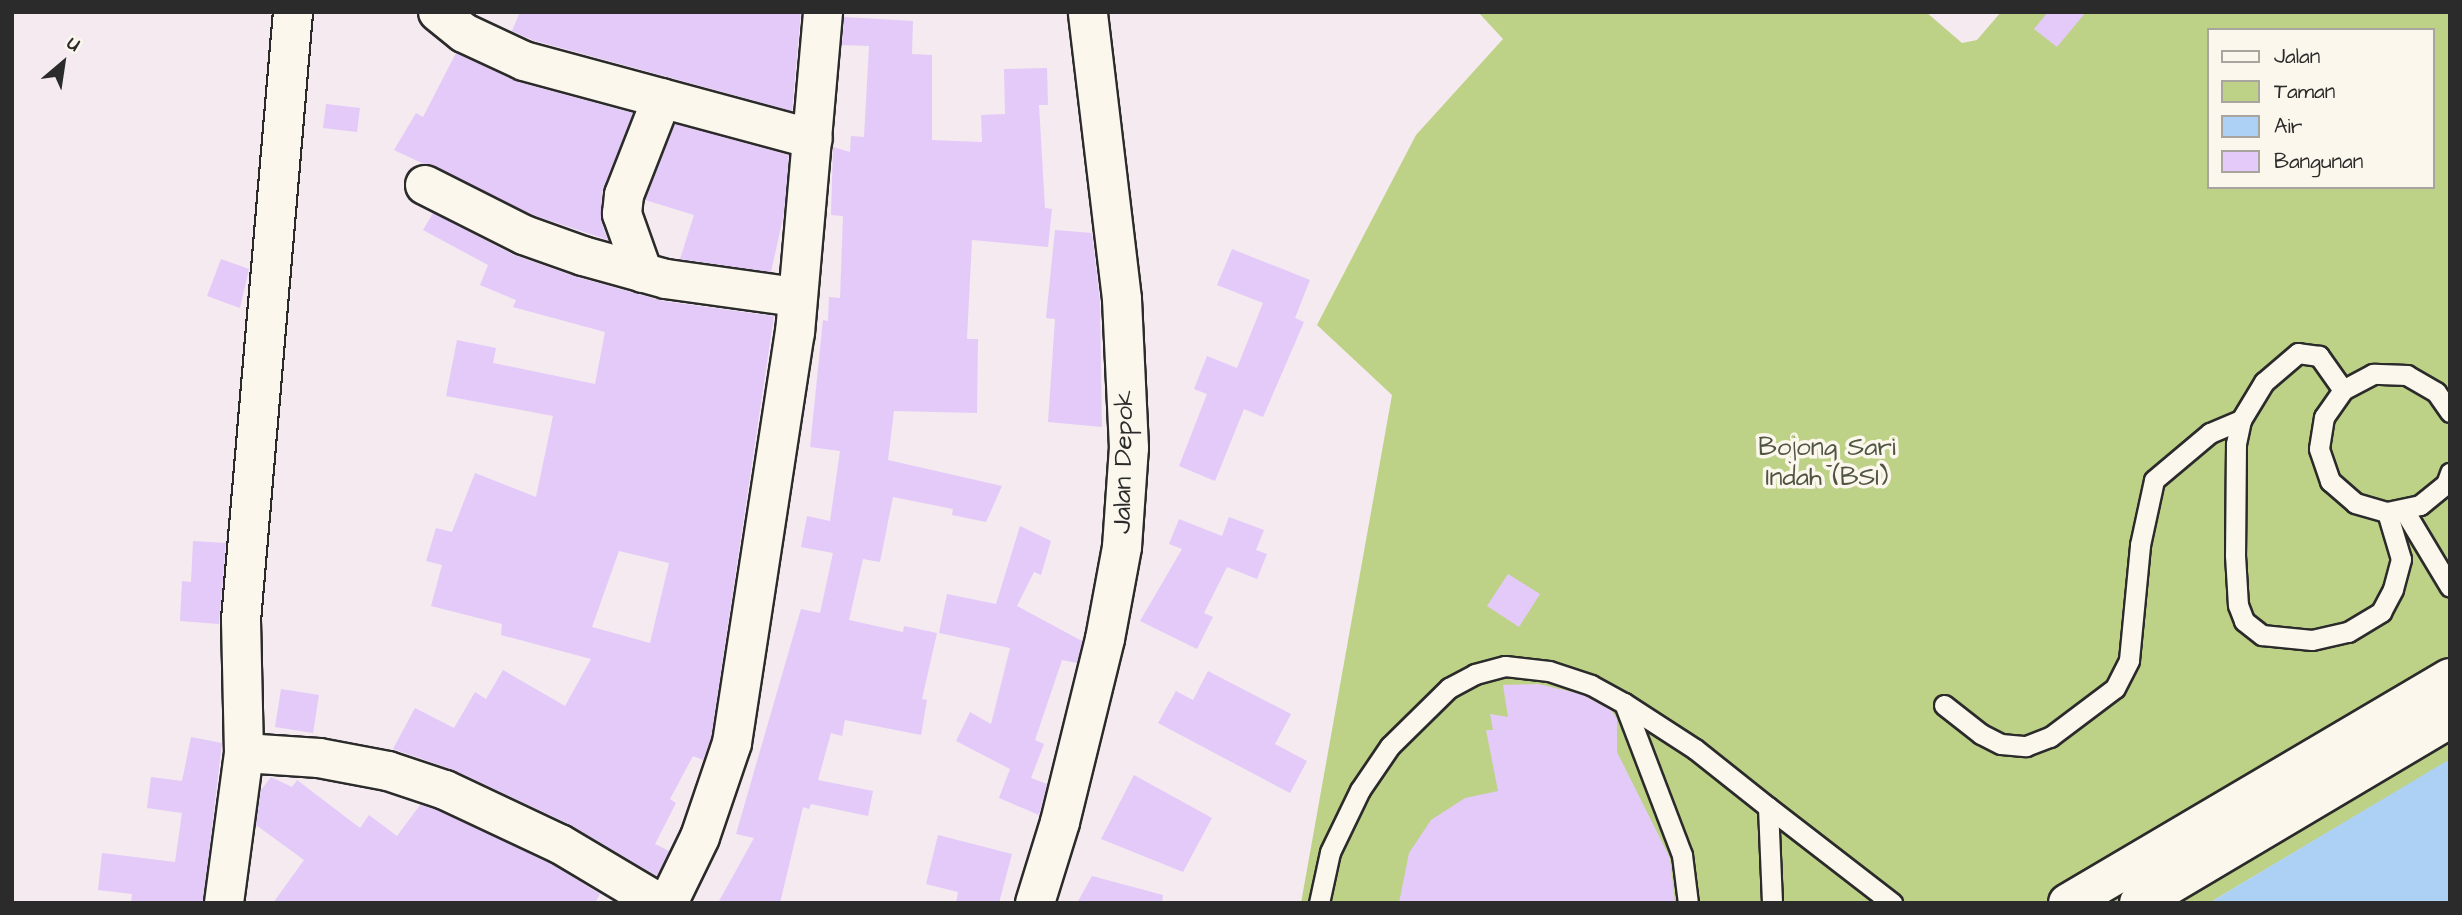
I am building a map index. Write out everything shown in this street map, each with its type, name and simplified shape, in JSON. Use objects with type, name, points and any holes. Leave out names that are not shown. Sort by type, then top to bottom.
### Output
[{"type":"street","points":[[225,902],[244,753],[241,620],[293,12]]},
{"type":"street","points":[[438,12],[464,33],[524,61],[813,139]]},
{"type":"street","points":[[668,903],[704,826],[732,743],[770,509],[795,332],[795,297],[813,139],[822,12]]},
{"type":"street","name":"Jalan Depok","points":[[1035,903],[1060,822],[1105,639],[1122,547],[1129,448],[1122,299],[1088,12]]},
{"type":"street","points":[[643,272],[623,205],[662,98]]},
{"type":"street","points":[[425,185],[524,235],[643,272],[795,297]]},
{"type":"street","points":[[2068,903],[2450,678]]},
{"type":"street","points":[[2139,903],[2450,718]]},
{"type":"street","points":[[244,753],[330,760],[388,771],[445,790],[561,844],[659,903]]},
{"type":"lane","points":[[2343,390],[2319,356],[2298,353],[2264,382],[2241,420],[2236,444],[2235,555],[2238,605],[2251,628],[2284,640],[2312,640],[2348,632],[2381,612],[2393,589],[2400,559],[2396,512]]},
{"type":"lane","points":[[2450,412],[2436,392],[2407,375],[2373,374],[2343,390],[2324,416],[2319,449],[2330,481],[2355,503],[2396,512],[2429,498],[2450,473]]},
{"type":"lane","points":[[1944,705],[1981,734],[2001,744],[2026,746],[2050,737],[2115,688],[2129,660],[2140,545],[2154,480],[2210,433],[2241,420]]},
{"type":"lane","points":[[2396,512],[2450,587]]},
{"type":"lane","points":[[1319,903],[1330,852],[1360,790],[1390,746],[1450,688],[1475,674],[1505,666],[1549,671],[1591,685],[1624,704],[1695,749],[1892,903]]},
{"type":"lane","points":[[1624,704],[1640,754],[1678,842],[1688,903]]},
{"type":"lane","points":[[1768,807],[1772,903]]},
{"type":"green space","name":"Bojong Sari Indah (BSI)","points":[[1478,12],[1926,12],[1962,43],[1977,40],[2001,12],[2450,12],[2450,760],[2209,903],[1301,903],[1392,395],[1317,325],[1416,135],[1503,39]]},
{"type":"water","points":[[2450,759],[2450,903],[2209,903]]},
{"type":"building","points":[[520,12],[801,12],[792,111],[532,40],[512,31]]},
{"type":"building","points":[[2048,12],[2086,12],[2057,47],[2034,29]]},
{"type":"building","points":[[844,17],[913,21],[912,54],[932,55],[932,140],[982,142],[981,115],[1005,114],[1004,69],[1047,68],[1048,105],[1039,105],[1045,208],[1052,209],[1048,247],[972,240],[967,339],[978,339],[977,413],[894,411],[888,460],[1002,486],[986,522],[952,515],[953,509],[893,497],[880,562],[863,559],[849,620],[903,632],[904,626],[937,633],[922,699],[927,700],[921,735],[845,720],[842,736],[831,733],[818,780],[873,791],[868,816],[811,804],[809,809],[803,807],[780,903],[718,903],[754,838],[736,834],[801,609],[820,613],[833,553],[801,547],[807,516],[830,521],[840,451],[810,447],[823,320],[828,321],[829,297],[840,298],[843,216],[831,215],[833,147],[850,152],[851,136],[864,137],[869,46],[842,45]]},
{"type":"building","points":[[456,53],[518,82],[633,113],[602,192],[601,221],[608,240],[533,215],[394,150],[416,113],[423,117]]},
{"type":"building","points":[[326,104],[360,108],[357,132],[323,128]]},
{"type":"building","points":[[675,124],[789,155],[784,213],[771,272],[680,259],[694,215],[645,200]]},
{"type":"building","points":[[433,213],[514,255],[577,277],[663,301],[774,316],[711,738],[703,760],[693,756],[670,799],[676,803],[655,844],[669,851],[657,876],[569,824],[454,770],[393,749],[415,708],[454,728],[475,692],[486,699],[503,670],[565,706],[591,659],[501,635],[502,624],[431,606],[442,565],[426,561],[436,528],[452,532],[475,473],[536,497],[553,416],[446,396],[457,340],[496,348],[493,363],[595,384],[605,332],[513,307],[516,300],[480,285],[488,265],[423,230]],"holes":[[[619,551],[669,563],[650,643],[592,627]]]},
{"type":"building","points":[[1055,230],[1092,233],[1100,301],[1102,427],[1048,422],[1055,319],[1046,318]]},
{"type":"building","points":[[1232,249],[1310,280],[1295,318],[1304,322],[1263,417],[1244,409],[1215,481],[1179,466],[1207,394],[1194,389],[1207,356],[1237,368],[1263,303],[1217,285]]},
{"type":"building","points":[[221,259],[249,269],[240,308],[207,296]]},
{"type":"building","points":[[1229,517],[1264,530],[1256,550],[1267,554],[1257,579],[1227,567],[1204,613],[1213,617],[1197,649],[1140,621],[1182,549],[1169,544],[1179,519],[1222,536]]},
{"type":"building","points":[[1020,526],[1051,541],[1041,575],[1034,572],[1017,606],[1082,641],[1077,663],[1062,660],[1035,740],[1044,744],[1031,778],[1047,784],[1039,815],[999,798],[1010,769],[956,741],[970,712],[991,724],[1010,648],[939,633],[947,594],[996,604]]},
{"type":"building","points":[[193,541],[226,543],[219,624],[180,621],[182,581],[191,582]]},
{"type":"building","points":[[1508,574],[1540,594],[1519,627],[1487,606]]},
{"type":"building","points":[[1208,671],[1291,714],[1275,744],[1307,761],[1290,793],[1158,723],[1176,691],[1193,700]]},
{"type":"building","points":[[1538,684],[1581,694],[1611,710],[1617,719],[1617,752],[1670,858],[1675,903],[1399,903],[1409,853],[1431,820],[1465,798],[1498,791],[1486,730],[1493,730],[1490,714],[1508,717],[1503,685]]},
{"type":"building","points":[[281,689],[319,695],[313,733],[275,727]]},
{"type":"building","points":[[191,737],[222,743],[203,903],[131,903],[132,894],[98,890],[102,853],[175,862],[182,813],[147,808],[151,777],[182,781]]},
{"type":"building","points":[[1134,775],[1212,818],[1183,872],[1101,839]]},
{"type":"building","points":[[271,777],[292,787],[297,780],[360,828],[369,815],[397,836],[420,805],[437,810],[550,863],[600,894],[595,903],[273,903],[304,860],[256,825],[261,790]]},
{"type":"building","points":[[938,835],[1012,854],[999,903],[956,903],[958,892],[926,884]]},
{"type":"building","points":[[1092,876],[1163,895],[1162,903],[1077,903]]}]
